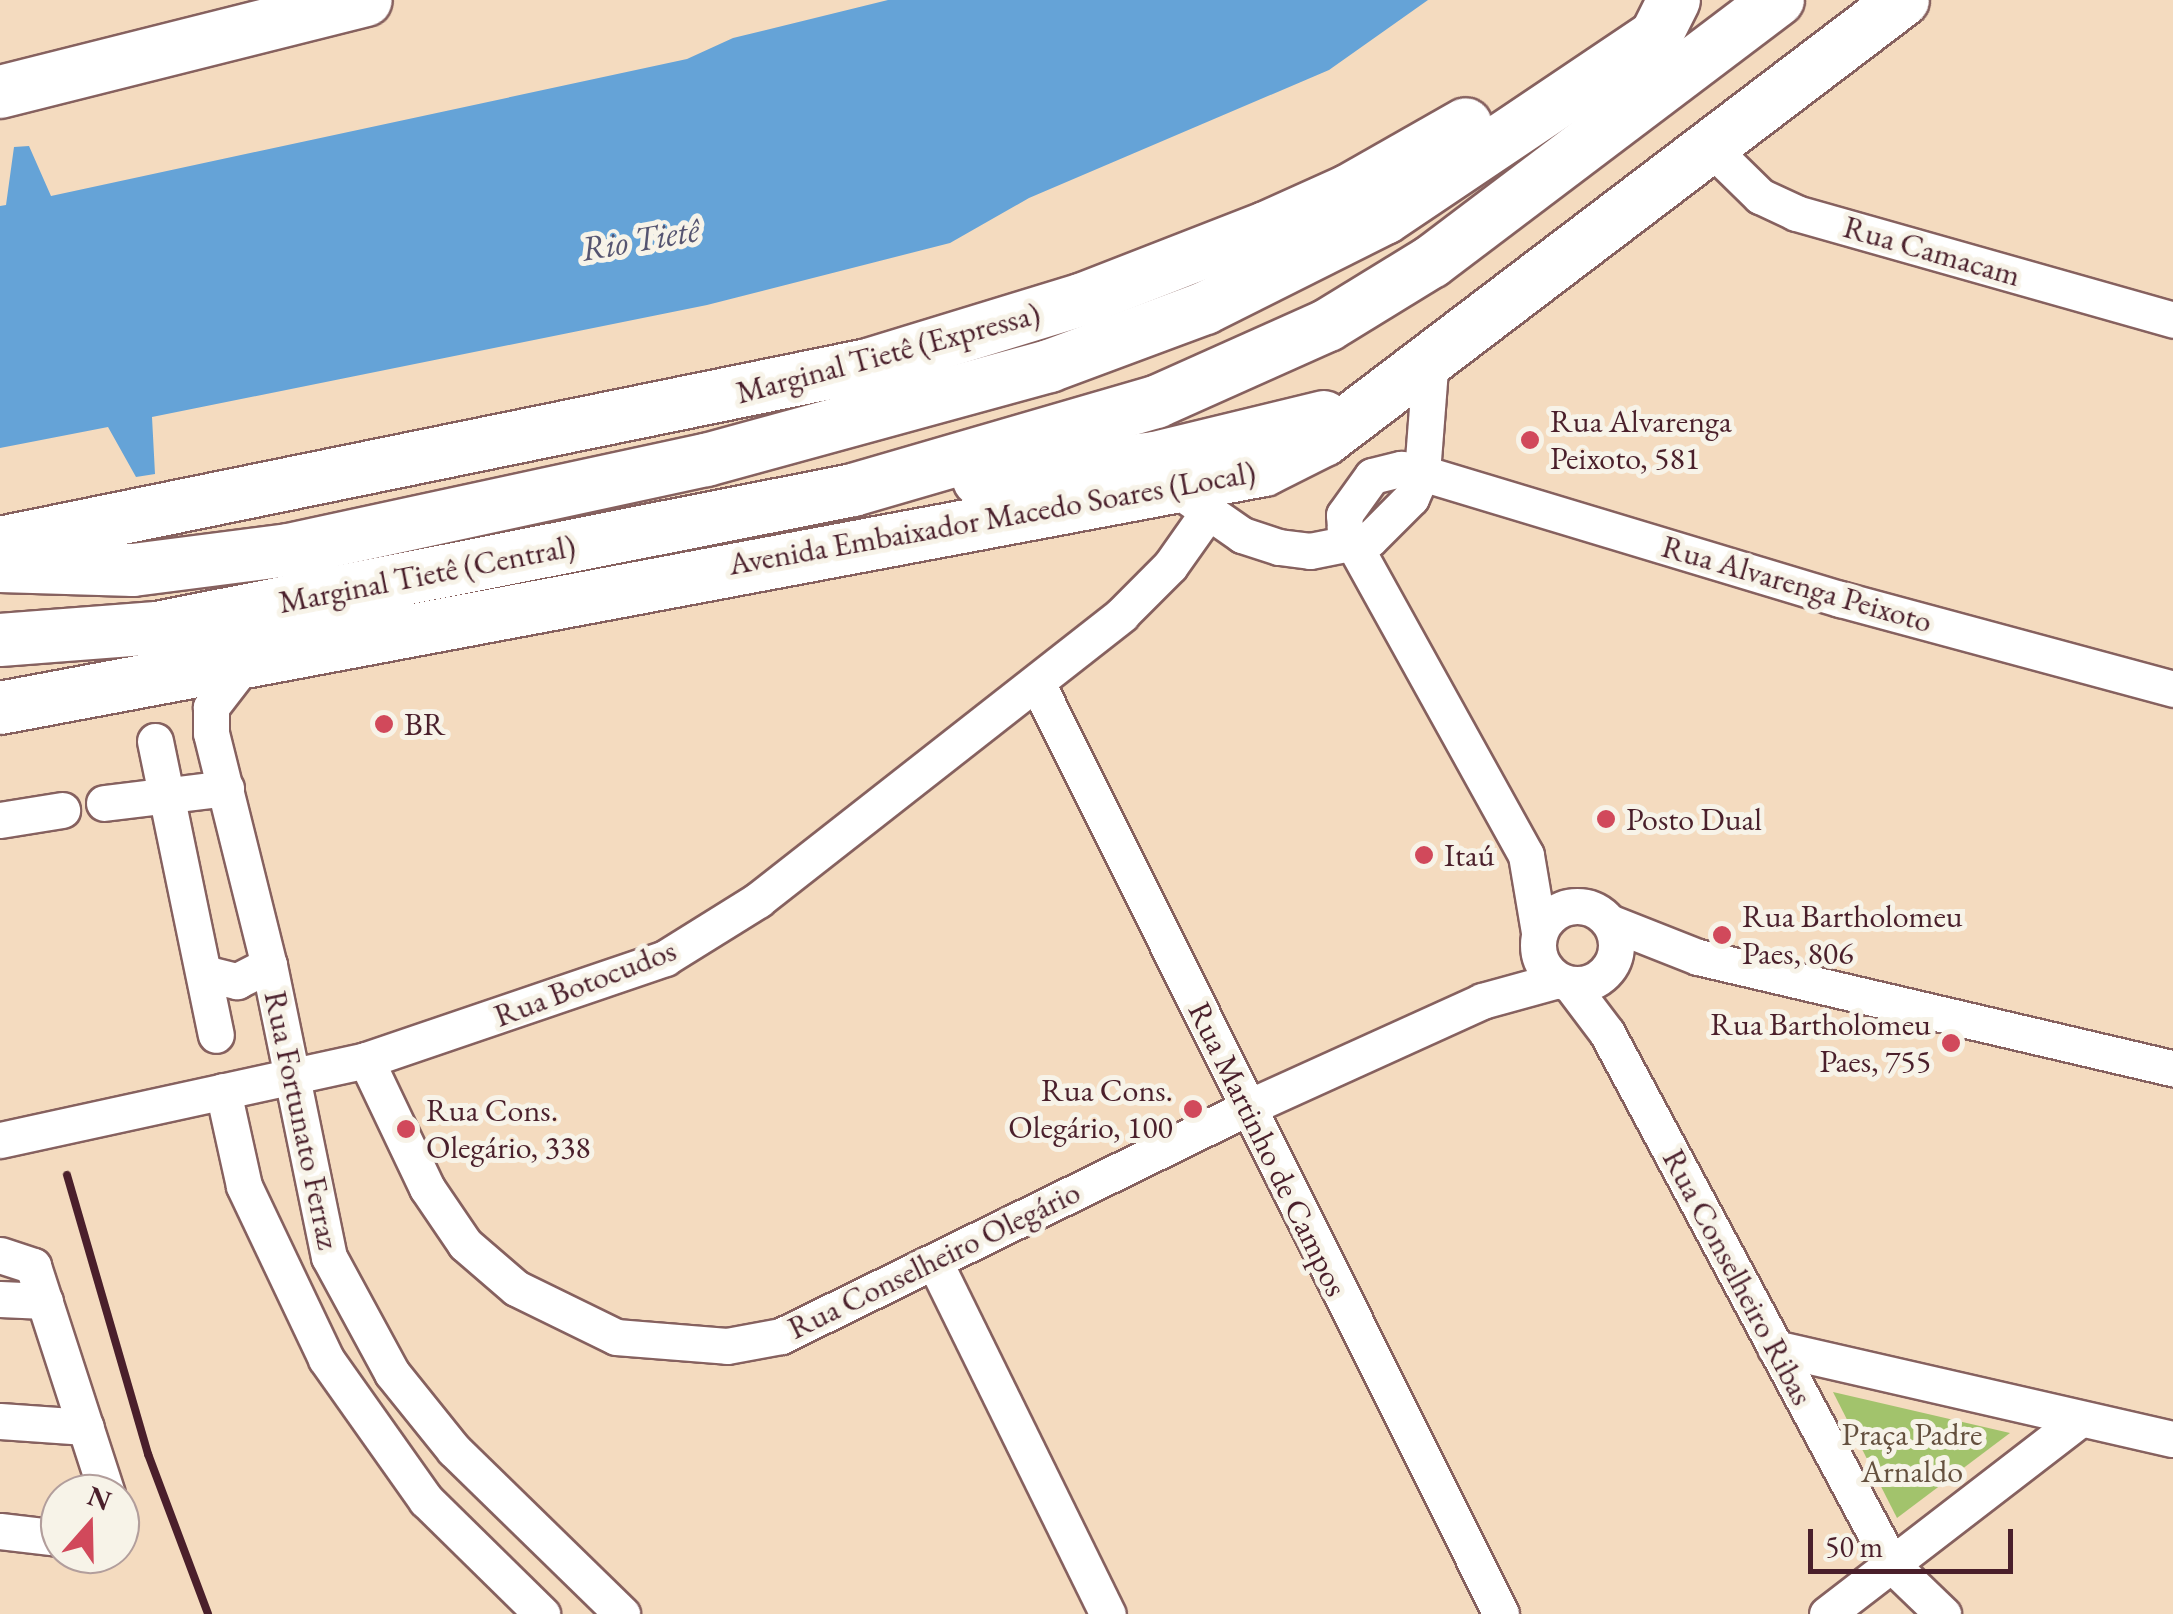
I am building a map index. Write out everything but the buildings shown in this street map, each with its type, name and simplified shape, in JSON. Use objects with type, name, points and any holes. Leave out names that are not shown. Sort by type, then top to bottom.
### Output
[{"type":"highway","points":[[0,92],[366,0]]},
{"type":"highway","name":"Marginal Tietê (Expressa)","points":[[0,543],[760,390],[1030,316],[1350,190],[1480,115],[1653,0]]},
{"type":"highway","points":[[0,566],[132,570],[288,550],[706,460],[1048,366],[1204,308],[1385,218],[1656,36],[1674,0]]},
{"type":"highway","points":[[853,490],[1086,425],[1218,378],[1396,284],[1534,186],[1778,0]]},
{"type":"highway","name":"Avenida Embaixador Macedo Soares (Local)","points":[[5,709],[760,560],[1194,502],[1324,440],[1903,0]]},
{"type":"highway","points":[[706,460],[777,466],[1141,367],[1534,186]]},
{"type":"highway","points":[[853,490],[1073,472],[1366,407]]},
{"type":"highway","name":"Marginal Tietê (Central)","points":[[0,640],[157,628],[853,490]]},
{"type":"highway","points":[[0,622],[248,569],[288,550]]},
{"type":"street","name":"Rua Camacam","points":[[1711,148],[1760,196],[1796,213],[2173,320]]},
{"type":"street","points":[[1431,356],[1422,473],[1401,468],[1372,476],[1344,515],[1354,546],[1526,855],[1543,966],[1564,982],[1606,971],[1698,957]]},
{"type":"street","name":"Rua Alvarenga Peixoto","points":[[1422,473],[1840,599],[2173,689]]},
{"type":"street","points":[[1194,502],[1280,547],[1354,546]]},
{"type":"street","name":"Rua Botocudos","points":[[0,1140],[366,1060],[664,958],[758,900],[1037,683],[1170,566],[1194,502]]},
{"type":"street","name":"Rua Fortunato Ferraz","points":[[248,658],[211,708],[211,733],[269,965],[330,1257],[392,1373],[508,1508],[622,1614]]},
{"type":"street","name":"Rua Martinho de Campos","points":[[1037,683],[1251,1106],[1354,1328],[1502,1614]]},
{"type":"street","points":[[155,741],[162,793],[216,1035]]},
{"type":"street","points":[[104,803],[226,788]]},
{"type":"street","points":[[0,820],[62,810]]},
{"type":"street","points":[[1526,855],[1602,916],[1616,943],[1606,971]]},
{"type":"street","points":[[1538,939],[1569,906],[1698,957],[2173,1068]]},
{"type":"street","name":"Rua Conselheiro Olegário","points":[[1482,1000],[1538,939]]},
{"type":"street","points":[[204,973],[236,981],[269,965]]},
{"type":"street","name":"Rua Conselheiro Ribas","points":[[1606,971],[1607,1033]]},
{"type":"street","name":"Rua Conselheiro Olegário","points":[[366,1060],[427,1188],[465,1244],[516,1288],[616,1337],[727,1346],[781,1336],[1251,1106],[1482,1000],[1564,982]]},
{"type":"street","name":"Rua Conselheiro Ribas","points":[[1564,982],[1607,1033],[1892,1565],[1943,1614]]},
{"type":"street","name":"Rua Fortunato Ferraz","points":[[223,1091],[244,1186],[326,1359],[426,1500],[542,1614]]},
{"type":"street","points":[[0,1254],[33,1266],[101,1474]]},
{"type":"street","points":[[935,1263],[1108,1614]]},
{"type":"street","points":[[0,1299],[45,1300]]},
{"type":"street","points":[[1775,1348],[2173,1439]]},
{"type":"street","points":[[1826,1614],[2079,1420]]},
{"type":"street","points":[[0,1421],[86,1427]]},
{"type":"street","points":[[0,1532],[40,1536]]},
{"type":"green space","name":"Praça Padre Arnaldo","points":[[1833,1392],[2010,1433],[1897,1518]]},
{"type":"water","name":"Rio Tietê","points":[[888,0],[1428,0],[1329,70],[1029,198],[950,243],[707,305],[152,417],[155,474],[136,477],[108,427],[0,448],[0,206],[6,205],[14,147],[29,146],[51,196],[687,59],[733,38]]},
{"type":"railway","points":[[67,1175],[148,1454],[208,1614]]},
{"type":"place","name":"Rua Alvarenga Peixoto, 581","points":[[1530,440]]},
{"type":"place","name":"BR","points":[[384,724]]},
{"type":"place","name":"Posto Dual","points":[[1606,819]]},
{"type":"place","name":"Itaú","points":[[1424,855]]},
{"type":"place","name":"Rua Bartholomeu Paes, 806","points":[[1722,935]]},
{"type":"place","name":"Rua Bartholomeu Paes, 755","points":[[1951,1043]]},
{"type":"place","name":"Rua Cons. Olegário, 100","points":[[1193,1109]]},
{"type":"place","name":"Rua Cons. Olegário, 338","points":[[406,1129]]}]
